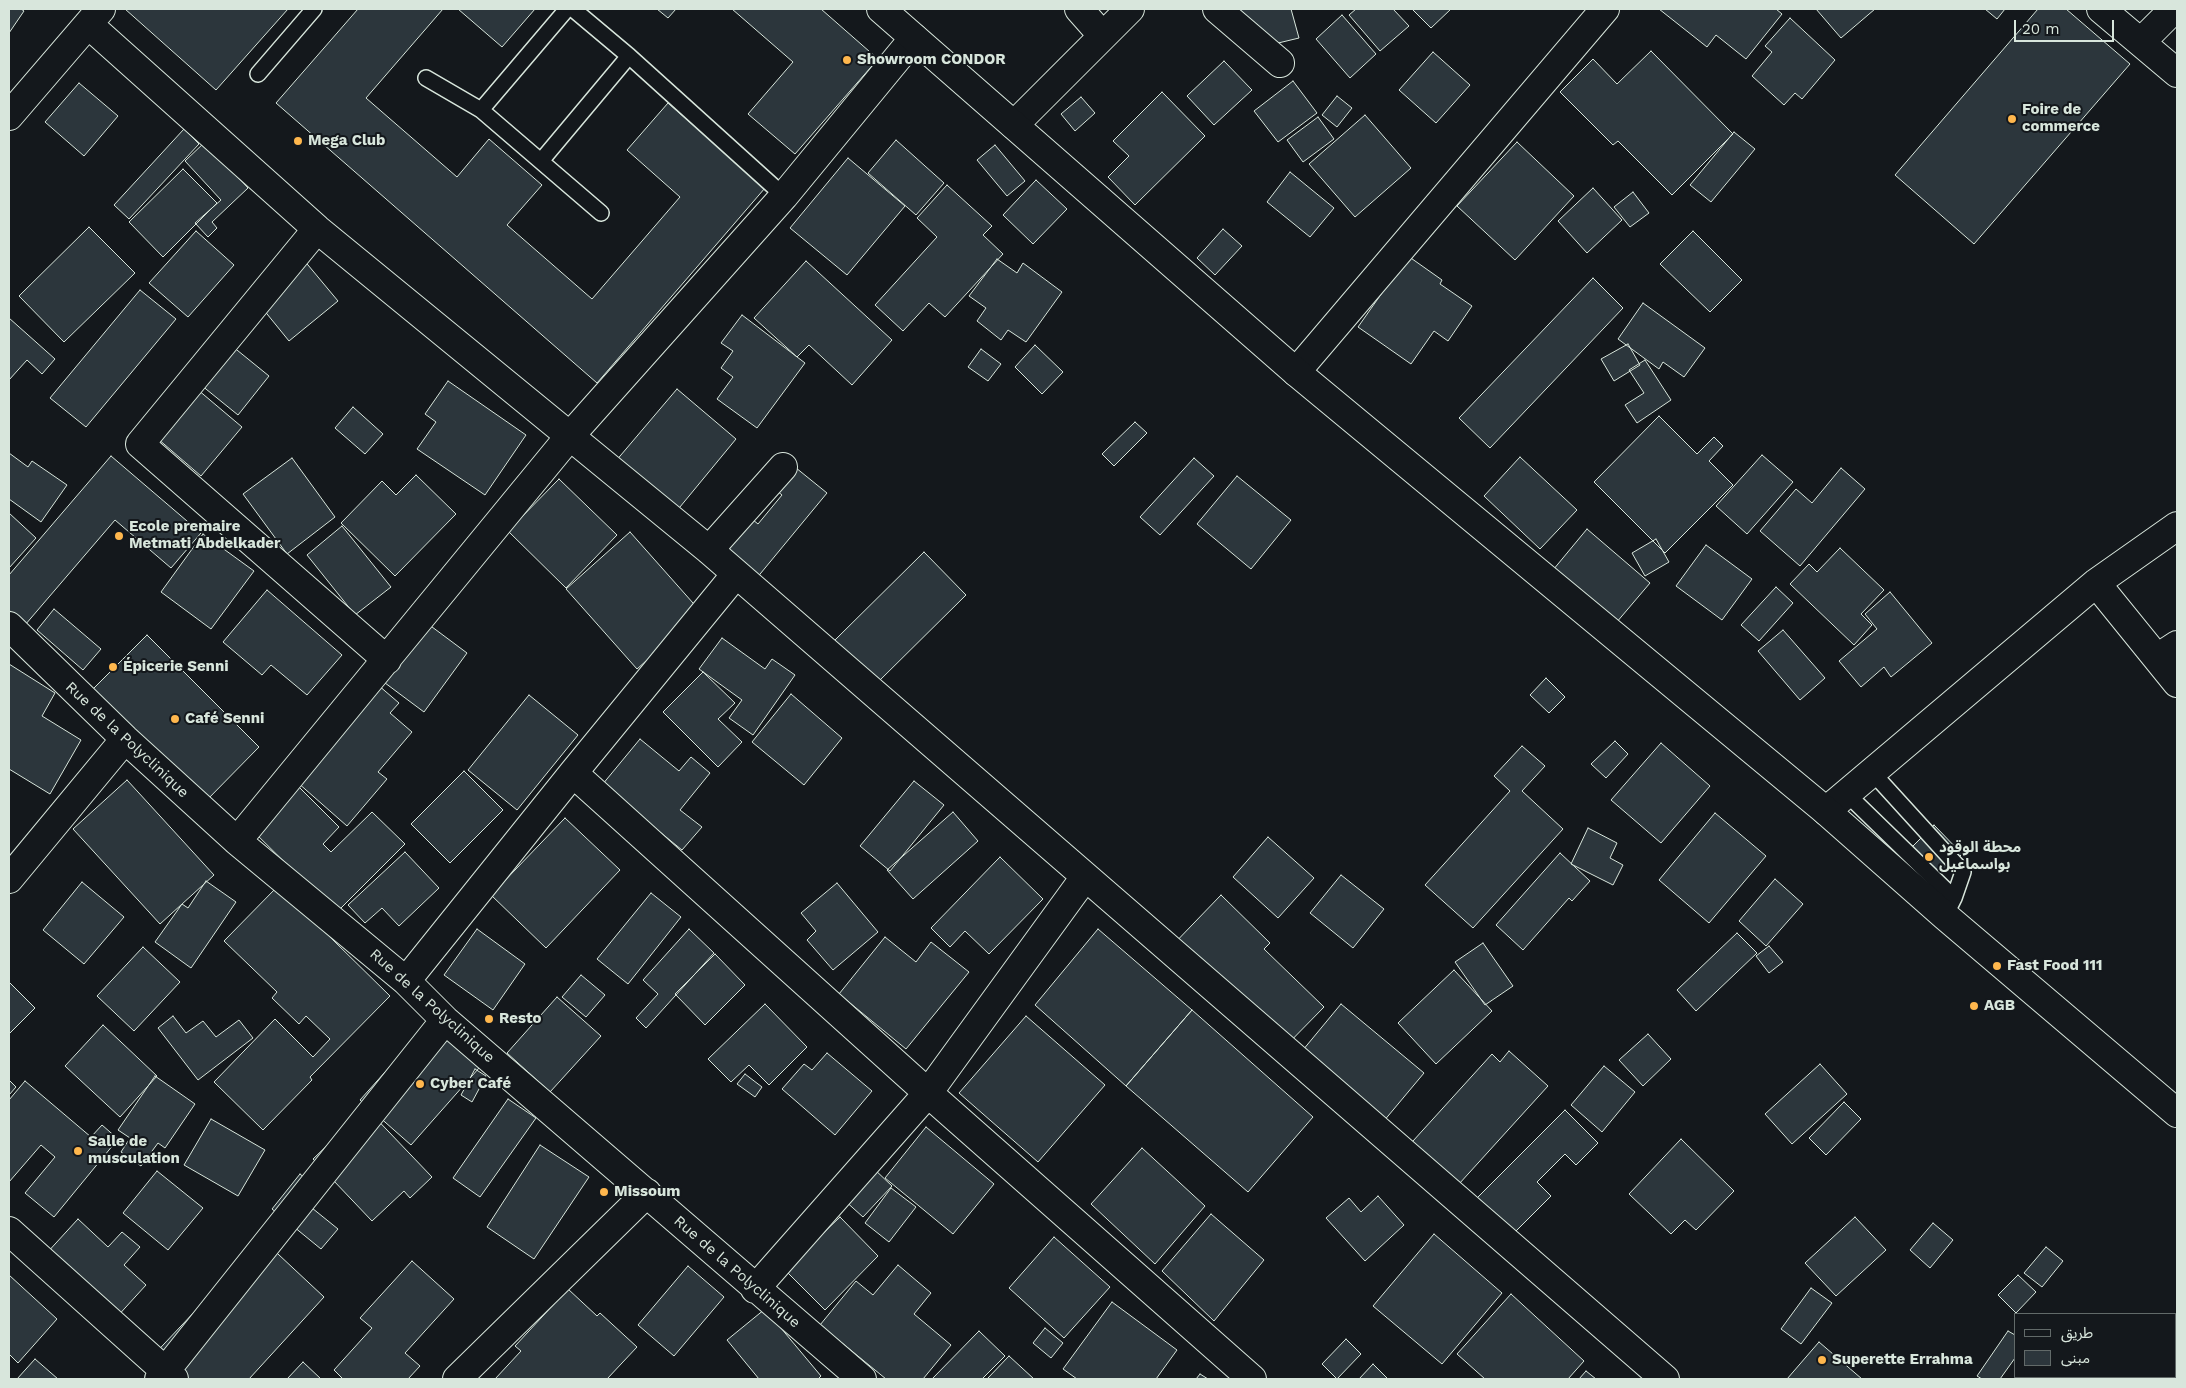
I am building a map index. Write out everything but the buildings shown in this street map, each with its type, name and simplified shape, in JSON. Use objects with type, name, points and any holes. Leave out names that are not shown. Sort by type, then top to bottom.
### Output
[{"type":"street","points":[[881,9],[1296,372],[1826,810],[1950,907],[2177,1113]]},
{"type":"street","points":[[1079,9],[1102,35]]},
{"type":"street","points":[[1014,125],[1130,9]]},
{"type":"street","points":[[1217,9],[1280,63]]},
{"type":"street","points":[[1296,372],[1605,9]]},
{"type":"street","points":[[2101,9],[2177,73]]},
{"type":"street","points":[[2141,42],[2174,9]]},
{"type":"street","points":[[9,116],[94,17],[317,229],[568,437],[709,550],[1665,1379]]},
{"type":"street","points":[[237,841],[568,437],[784,196],[914,38]]},
{"type":"street","points":[[317,229],[140,444],[386,660]]},
{"type":"street","points":[[709,550],[783,467]]},
{"type":"street","points":[[1826,810],[1848,794],[1871,771],[2096,583],[2177,526]]},
{"type":"street","points":[[406,981],[736,574]]},
{"type":"street","points":[[2096,583],[2167,652],[2177,682]]},
{"type":"street","name":"Rue de la Polyclinique","points":[[9,626],[124,739],[237,841],[406,981],[445,1020],[862,1379]]},
{"type":"street","points":[[9,879],[124,739]]},
{"type":"street","points":[[573,773],[928,1093],[1252,1379]]},
{"type":"street","points":[[755,1288],[928,1093],[1085,877]]},
{"type":"street","points":[[9,1231],[166,1377],[445,1020]]},
{"type":"street","points":[[457,1379],[647,1193]]},
{"type":"lane","points":[[258,74],[314,9]]},
{"type":"lane","points":[[481,110],[567,9]]},
{"type":"lane","points":[[573,9],[629,56],[784,196]]},
{"type":"lane","points":[[541,161],[629,56]]},
{"type":"lane","points":[[426,78],[481,110],[601,213]]},
{"type":"lane","points":[[1848,794],[1950,907],[1963,872],[1871,771]]},
{"type":"place","name":"Showroom CONDOR","points":[[847,60]]},
{"type":"place","name":"Foire de commerce","points":[[2012,119]]},
{"type":"place","name":"Mega Club","points":[[298,141]]},
{"type":"place","name":"Ecole premaire Metmati Abdelkader","points":[[119,536]]},
{"type":"place","name":"Épicerie Senni","points":[[113,667]]},
{"type":"place","name":"Café Senni","points":[[175,719]]},
{"type":"place","name":"محطة الوقود بواسماعيل","points":[[1929,857]]},
{"type":"place","name":"Fast Food 111","points":[[1997,966]]},
{"type":"place","name":"AGB","points":[[1974,1006]]},
{"type":"place","name":"Resto","points":[[489,1019]]},
{"type":"place","name":"Cyber Café","points":[[420,1084]]},
{"type":"place","name":"Salle de musculation","points":[[78,1151]]},
{"type":"place","name":"Missoum","points":[[604,1192]]},
{"type":"place","name":"Superette Errahma","points":[[1822,1360]]}]
